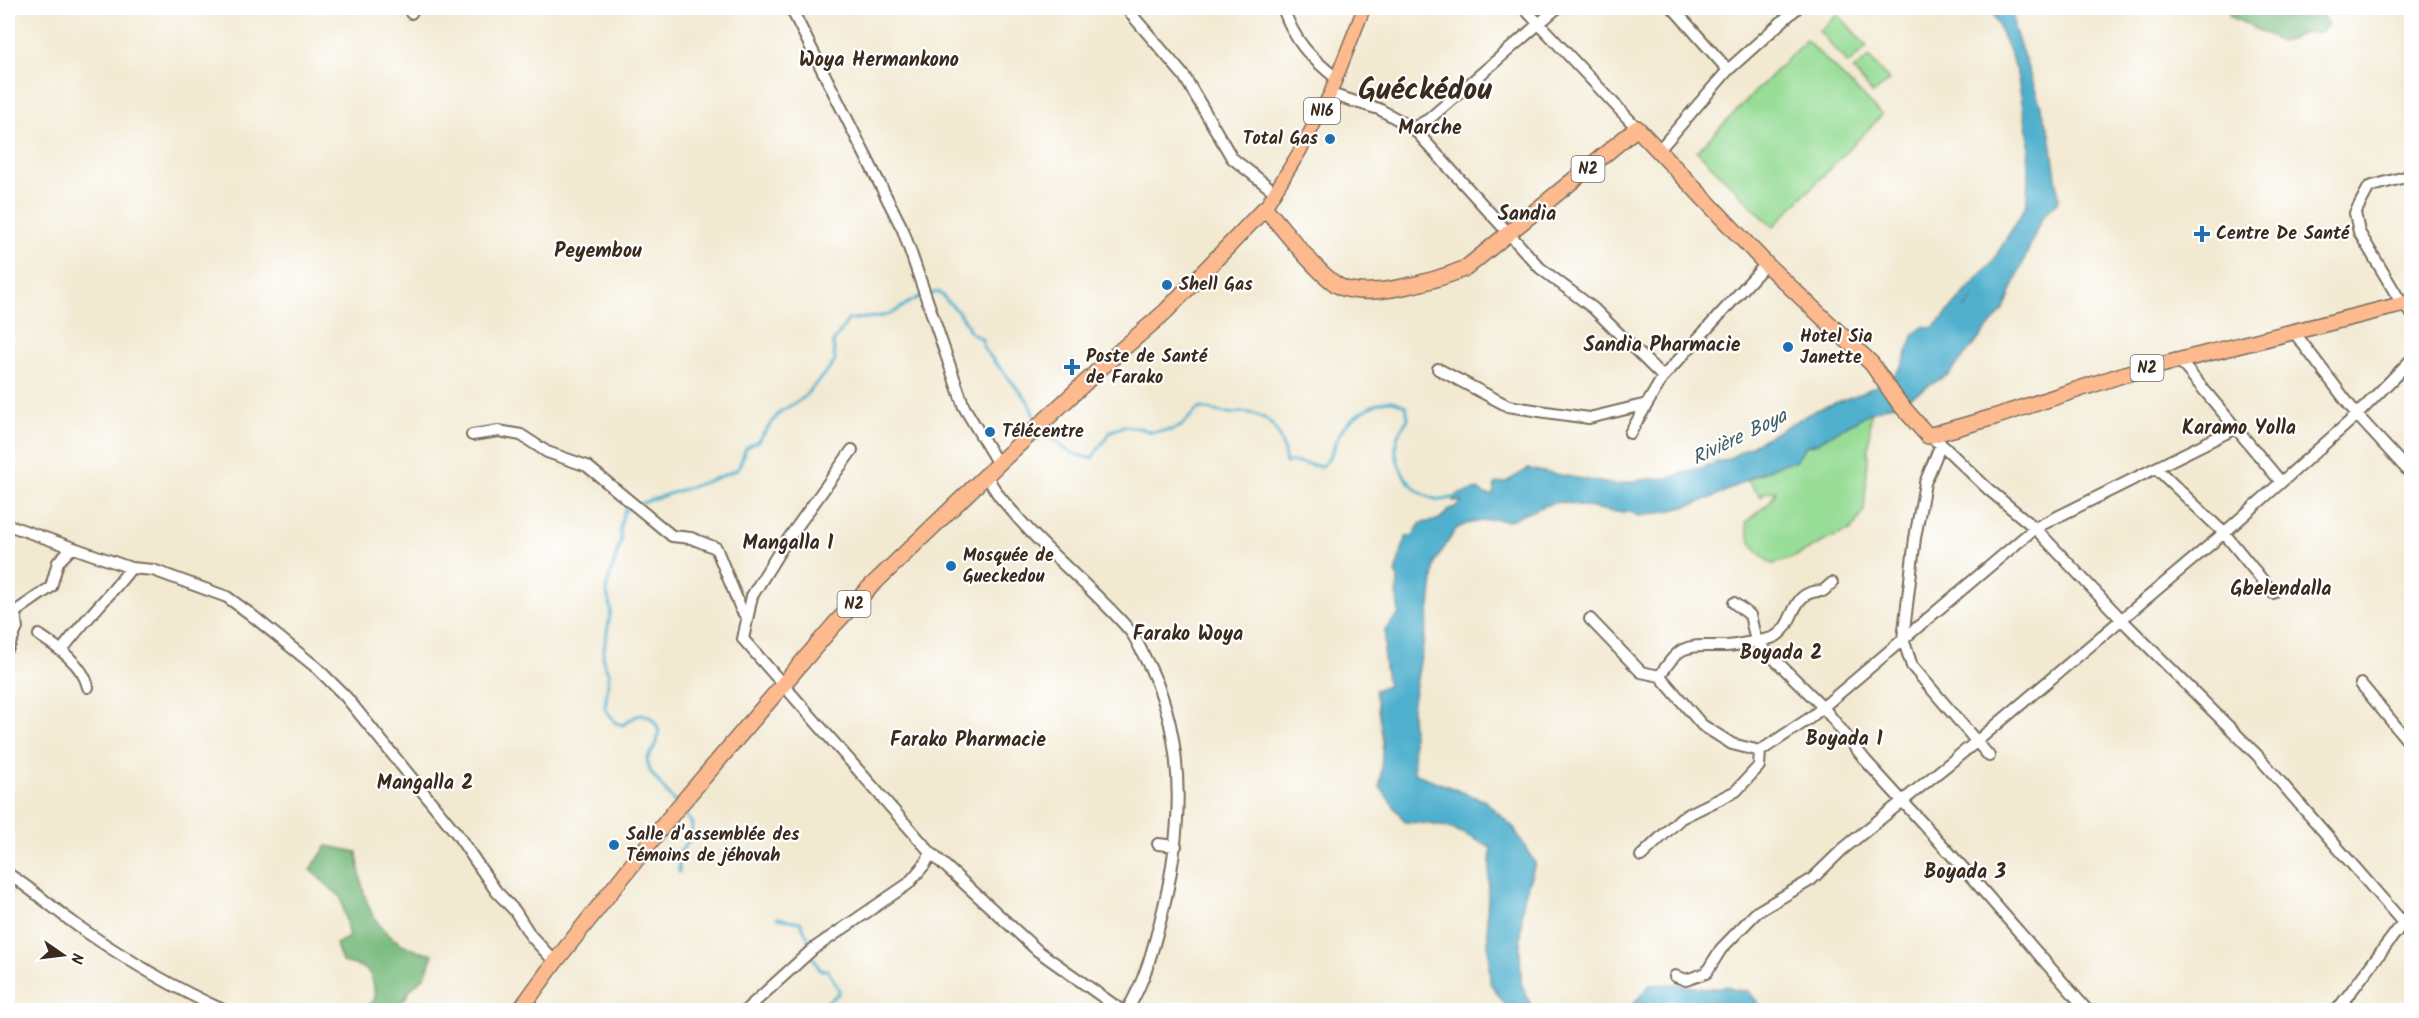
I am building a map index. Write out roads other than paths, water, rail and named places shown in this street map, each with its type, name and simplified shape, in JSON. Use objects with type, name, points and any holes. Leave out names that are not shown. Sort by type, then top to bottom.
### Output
[{"type":"highway","points":[[1637,128],[1766,264],[1872,364],[1899,403],[1935,440]]},
{"type":"highway","name":"N2","points":[[520,1011],[555,962],[674,812],[806,655],[867,590],[1102,366],[1165,312],[1265,208],[1326,277],[1340,287],[1358,290],[1409,287],[1437,280],[1466,268],[1637,128]]},
{"type":"highway","name":"N2","points":[[1935,440],[1994,417],[2125,374],[2294,332],[2408,307]]},
{"type":"main road","name":"N16","points":[[1265,208],[1300,151],[1330,94],[1364,8]]},
{"type":"street","points":[[791,8],[903,230],[964,407],[993,470],[991,486],[1035,539],[1132,634],[1154,674],[1176,752],[1178,791],[1176,846],[1165,905],[1151,957],[1138,992],[1127,1011]]},
{"type":"street","points":[[1126,8],[1184,76],[1232,158],[1275,192]]},
{"type":"street","points":[[1283,8],[1298,43],[1313,60],[1336,78]]},
{"type":"street","points":[[1524,8],[1637,128]]},
{"type":"street","points":[[1413,128],[1429,118],[1557,8]]},
{"type":"street","points":[[1673,8],[1728,70]]},
{"type":"street","points":[[1659,150],[1728,70],[1797,8]]},
{"type":"street","points":[[1330,94],[1379,109],[1413,128],[1540,268],[1593,308],[1663,377]]},
{"type":"street","points":[[2408,307],[2359,232],[2355,213],[2369,187],[2412,175]]},
{"type":"street","points":[[1630,434],[1663,377],[1766,264]]},
{"type":"street","points":[[2294,332],[2357,415],[2412,475]]},
{"type":"street","points":[[1675,976],[1686,980],[1706,972],[1721,949],[1757,912],[1811,880],[1843,849],[1976,742],[2224,533],[2357,415],[2412,359]]},
{"type":"street","points":[[2179,360],[2281,482]]},
{"type":"street","points":[[1437,369],[1508,406],[1589,418],[1647,404]]},
{"type":"street","points":[[1590,619],[1641,672],[1660,676],[1702,725],[1732,744],[1760,751],[1810,718],[2035,528],[2236,428]]},
{"type":"street","points":[[472,435],[499,431],[521,435],[546,452],[587,466],[672,536],[691,538],[716,548],[741,609],[747,618]]},
{"type":"street","points":[[1989,756],[1912,666],[1903,639],[1915,538],[1935,440],[2035,528],[2121,619],[2257,755],[2412,933]]},
{"type":"street","points":[[852,450],[752,596],[743,639],[931,853],[1038,951],[1121,1011]]},
{"type":"street","points":[[2156,468],[2224,533],[2273,593]]},
{"type":"street","points":[[8,525],[71,549],[131,568],[153,570],[227,597],[317,668],[346,697],[457,834],[496,891],[515,911],[531,936],[555,962]]},
{"type":"street","points":[[8,648],[16,628],[15,612],[51,587],[58,562],[71,549]]},
{"type":"street","points":[[62,650],[81,625],[115,590],[131,568]]},
{"type":"street","points":[[1660,676],[1673,656],[1690,645],[1729,646],[1776,636],[1786,627],[1792,610],[1800,600],[1812,591],[1823,591],[1832,584]]},
{"type":"street","points":[[1734,603],[1750,615],[1756,641],[1823,707],[1866,761],[2087,1011]]},
{"type":"street","points":[[39,635],[62,650],[86,680],[88,687]]},
{"type":"street","points":[[2361,684],[2412,746]]},
{"type":"street","points":[[1641,856],[1681,818],[1736,791],[1759,766],[1760,751]]},
{"type":"street","points":[[1158,844],[1176,846]]},
{"type":"street","points":[[746,1011],[813,949],[908,884],[931,853]]},
{"type":"street","points":[[8,874],[26,885],[82,929],[181,991],[223,1011]]},
{"type":"street","points":[[2337,1011],[2402,921],[2412,911]]},
{"type":"water","points":[[1991,8],[2012,8],[2014,28],[2050,133],[2059,200],[2041,219],[2004,309],[1949,374],[1905,400],[1871,412],[1817,443],[1806,446],[1796,461],[1768,469],[1704,501],[1639,516],[1631,512],[1613,512],[1563,502],[1552,503],[1507,521],[1494,519],[1466,524],[1456,529],[1435,562],[1430,606],[1412,707],[1414,773],[1485,801],[1513,827],[1535,863],[1523,901],[1520,949],[1521,983],[1533,1010],[1509,1010],[1490,983],[1487,914],[1491,848],[1450,828],[1405,822],[1380,787],[1383,741],[1375,690],[1388,686],[1384,660],[1385,630],[1399,614],[1398,577],[1395,573],[1406,537],[1414,535],[1421,523],[1437,520],[1458,506],[1461,502],[1453,501],[1458,494],[1478,489],[1484,494],[1493,495],[1495,484],[1506,482],[1528,469],[1616,485],[1639,480],[1668,478],[1728,459],[1816,410],[1862,393],[1893,377],[1903,364],[1914,334],[1924,326],[1934,328],[1993,261],[2027,204],[2029,140],[2016,68]],"holes":[[[2003,269],[1991,299],[1984,304],[1965,308]]]},
{"type":"water","points":[[1676,984],[1706,989],[1727,986],[1734,990],[1749,991],[1760,1006],[1769,1010],[1628,1010],[1650,985]]},
{"type":"waterway","name":"Rivière Boya","points":[[1964,320],[1976,310],[2014,252]]},
{"type":"waterway","points":[[929,294],[939,292],[961,316],[970,332],[982,339],[984,349],[1028,401],[1036,421]]},
{"type":"waterway","points":[[639,504],[701,484],[738,469],[746,448],[758,441],[780,412],[803,398],[835,362],[833,343],[848,320],[887,315],[923,296]]},
{"type":"waterway","points":[[1042,428],[1071,452],[1092,458],[1111,431],[1124,426],[1151,432],[1171,430],[1181,426],[1199,408],[1224,413],[1252,413],[1261,416],[1274,427],[1282,443],[1286,463],[1322,466],[1331,454],[1340,433],[1349,422],[1370,407],[1394,401],[1406,406],[1408,419],[1399,433],[1396,446],[1400,467],[1405,476],[1411,485],[1429,497],[1441,500],[1457,497]]},
{"type":"waterway","points":[[633,507],[625,510],[622,517],[621,540],[606,589],[611,610],[603,654],[604,664],[609,673],[605,709],[616,723],[623,725],[640,715],[648,716],[654,722],[659,734],[647,759],[650,771],[675,803]]},
{"type":"waterway","points":[[679,872],[679,853],[691,839],[692,824],[681,810]]},
{"type":"waterway","points":[[777,918],[800,922],[808,937],[809,948]]},
{"type":"waterway","points":[[812,955],[820,970],[827,970],[839,989],[838,994],[820,1007],[820,1010]]},
{"type":"place","name":"Total Gas","points":[[1330,139]]},
{"type":"place","name":"Centre De Santé","points":[[2202,234]]},
{"type":"place","name":"Shell Gas","points":[[1167,285]]},
{"type":"place","name":"Hotel Sia Janette","points":[[1788,347]]},
{"type":"place","name":"Poste de Santé de Farako","points":[[1072,367]]},
{"type":"place","name":"Télécentre","points":[[990,432]]},
{"type":"place","name":"Mosquée de Gueckedou","points":[[951,566]]},
{"type":"place","name":"Salle d'assemblée des Témoins de jéhovah","points":[[614,845]]},
{"type":"district","name":"Woya Hermankono","points":[[879,61]]},
{"type":"district","name":"Guéckédou","points":[[1425,91]]},
{"type":"district","name":"Marche","points":[[1430,129]]},
{"type":"district","name":"Sandia","points":[[1527,215]]},
{"type":"district","name":"Peyembou","points":[[598,252]]},
{"type":"district","name":"Sandia Pharmacie","points":[[1662,346]]},
{"type":"district","name":"Karamo Yolla","points":[[2239,429]]},
{"type":"district","name":"Mangalla 1","points":[[788,544]]},
{"type":"district","name":"Gbelendalla","points":[[2281,590]]},
{"type":"district","name":"Farako Woya","points":[[1188,635]]},
{"type":"district","name":"Boyada 2","points":[[1781,654]]},
{"type":"district","name":"Boyada 1","points":[[1844,740]]},
{"type":"district","name":"Farako Pharmacie","points":[[968,741]]},
{"type":"district","name":"Mangalla 2","points":[[425,784]]},
{"type":"district","name":"Boyada 3","points":[[1965,873]]}]
